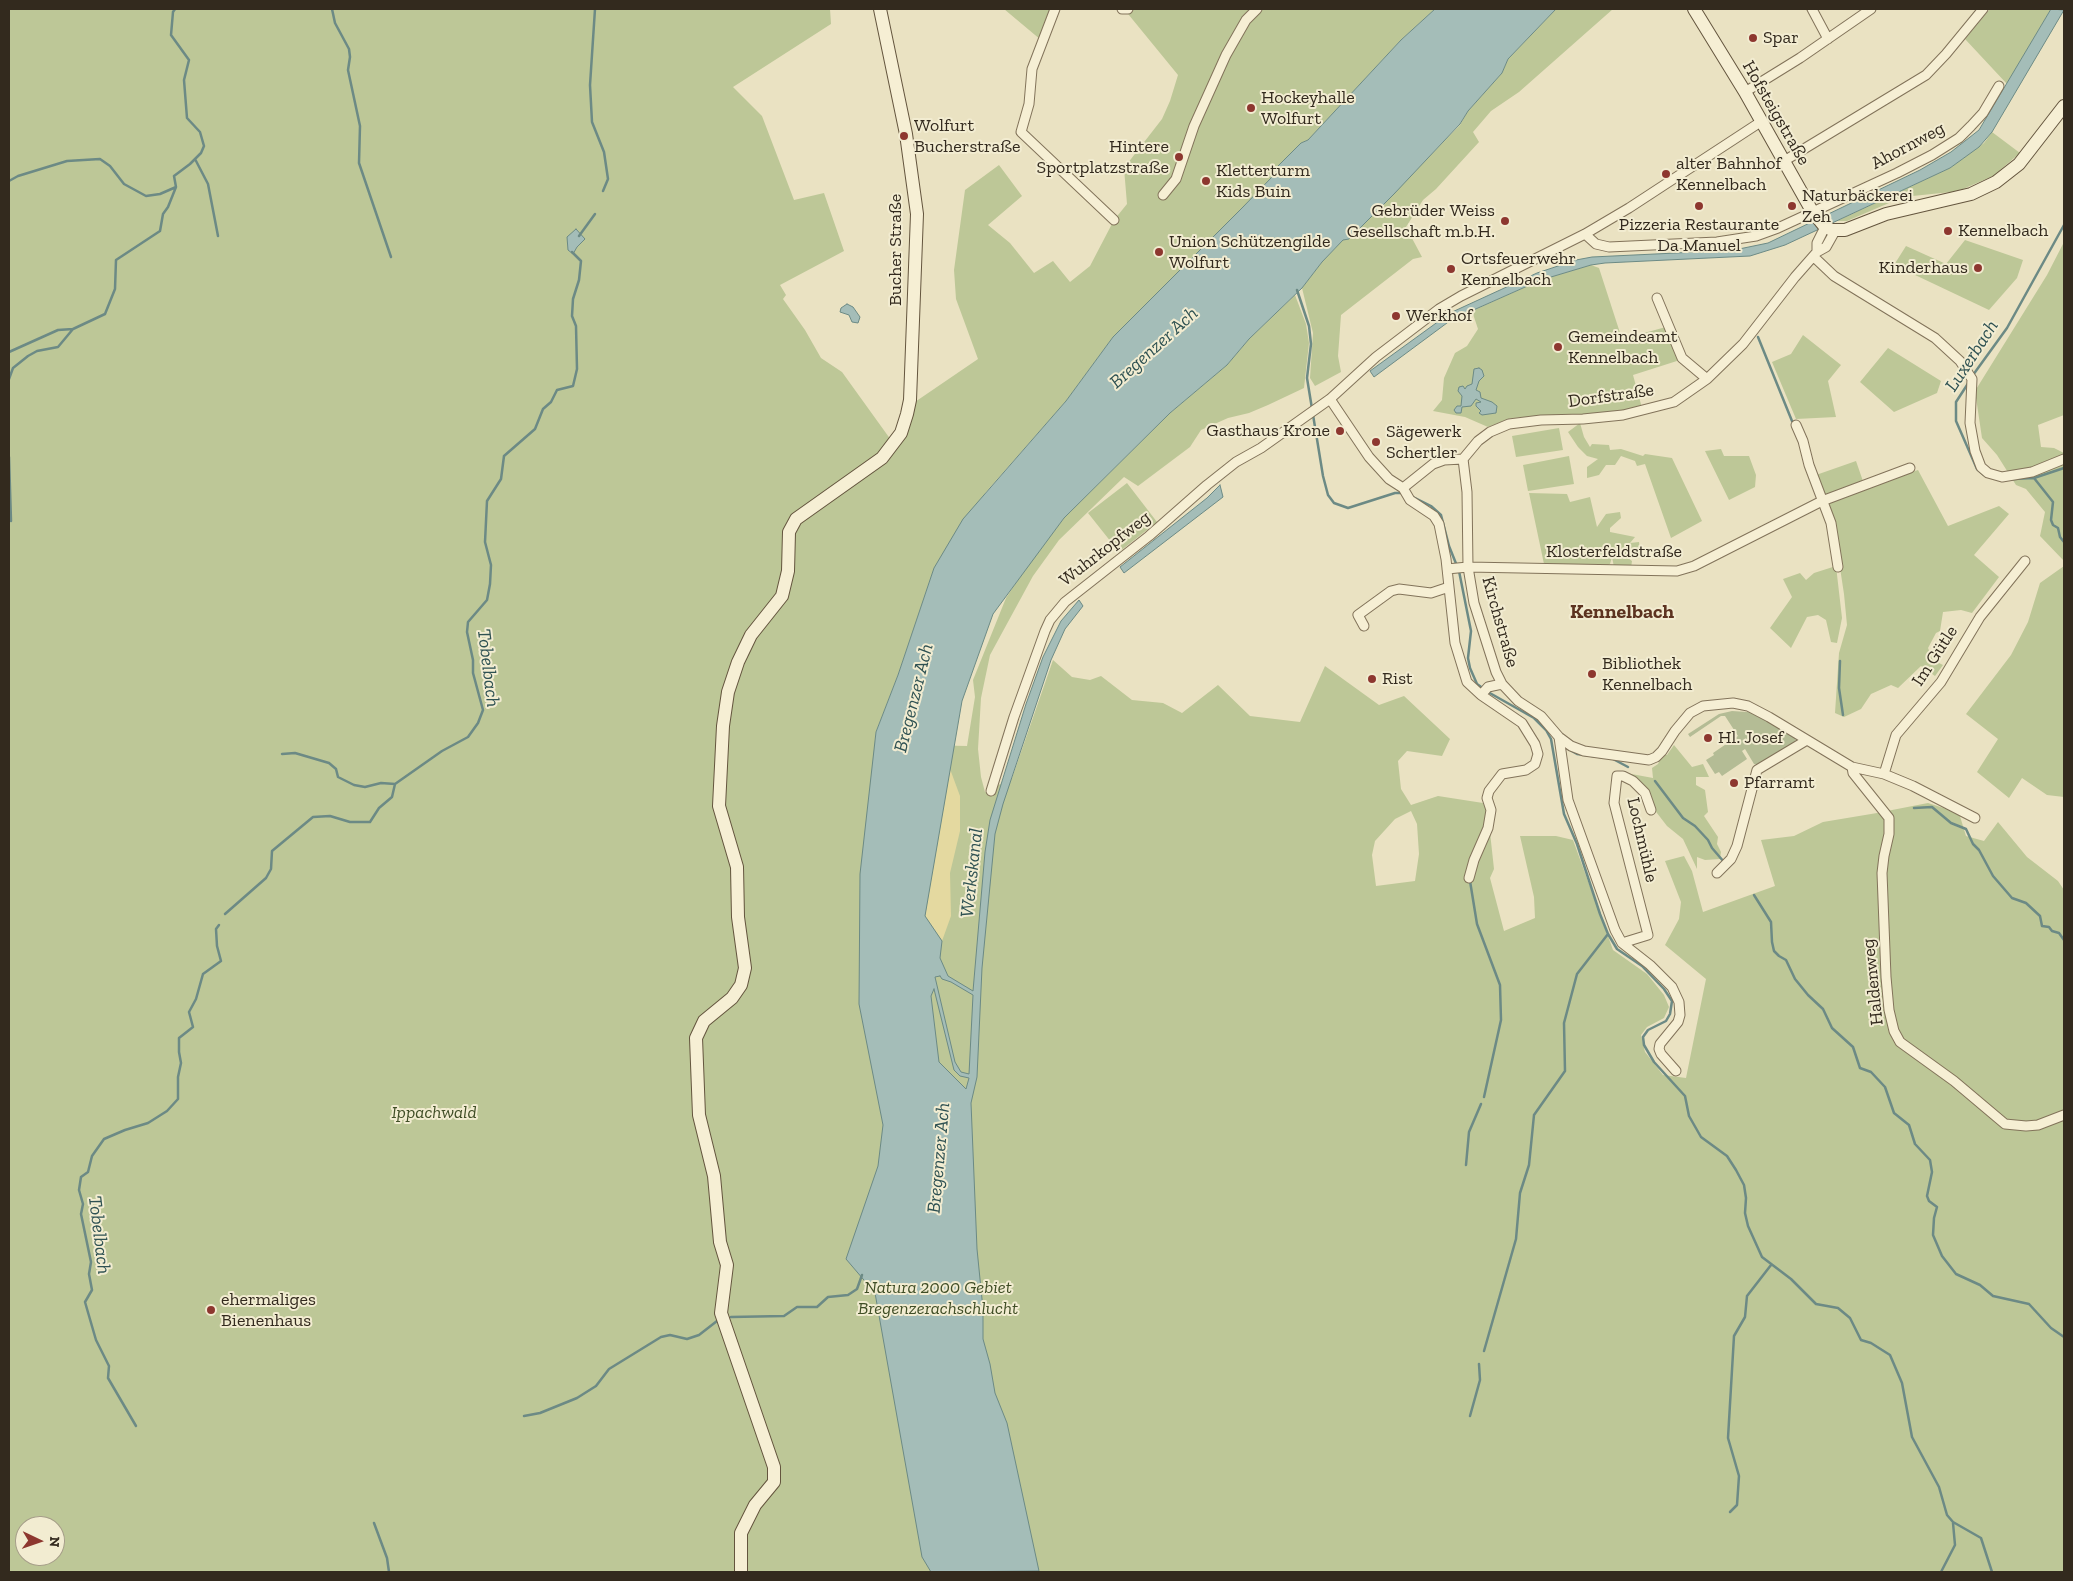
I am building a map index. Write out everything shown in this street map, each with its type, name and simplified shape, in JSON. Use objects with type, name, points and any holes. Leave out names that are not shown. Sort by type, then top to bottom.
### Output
[{"type":"street","name":"Bucher Straße","points":[[741,1572],[741,1534],[754,1506],[774,1482],[774,1467],[722,1313],[727,1265],[720,1242],[714,1176],[699,1115],[696,1038],[704,1021],[732,998],[741,985],[745,968],[738,918],[737,867],[719,806],[723,726],[728,692],[738,662],[751,635],[782,596],[788,571],[789,532],[796,519],[882,458],[901,433],[910,400],[916,214],[906,134],[880,9]]},
{"type":"street","points":[[1055,9],[1032,69],[1030,104],[1021,132],[1114,220]]},
{"type":"street","points":[[1122,9],[1128,9]]},
{"type":"street","points":[[1163,195],[1176,179],[1194,126],[1226,55],[1246,20],[1257,9]]},
{"type":"street","name":"Hofsteigstraße","points":[[1694,9],[1762,121],[1812,211],[1831,229]]},
{"type":"street","points":[[1812,9],[1828,38]]},
{"type":"street","points":[[1745,92],[1871,9]]},
{"type":"street","points":[[1784,161],[1926,75],[1935,67],[1983,9]]},
{"type":"street","name":"Ahornweg","points":[[1585,234],[1596,244],[1609,247],[1717,242],[1756,236],[1778,228],[1932,155],[1959,138],[1983,113],[1999,86]]},
{"type":"street","points":[[1831,229],[1845,230],[1897,211],[1971,194],[1996,182],[2019,164],[2064,106]]},
{"type":"street","name":"Wuhrkopfweg","points":[[991,791],[1014,717],[1045,631],[1057,610],[1079,590],[1149,536],[1206,485],[1236,462],[1261,448],[1330,399],[1376,357],[1439,308],[1585,234],[1629,208],[1762,121]]},
{"type":"street","name":"Dorfstraße","points":[[1463,459],[1478,441],[1490,432],[1509,424],[1541,420],[1583,419],[1638,412],[1674,402],[1707,379],[1743,344],[1794,277],[1815,254],[1817,243],[1831,229]]},
{"type":"street","points":[[1815,254],[1834,276],[1950,349],[1970,375],[1972,437],[1981,467],[1988,472],[2002,477],[2032,472],[2064,458]]},
{"type":"street","points":[[1657,298],[1682,358],[1707,379]]},
{"type":"street","points":[[1330,399],[1369,457],[1389,479],[1434,516],[1439,524],[1449,568],[1452,627],[1467,682],[1484,691],[1522,723],[1535,744],[1538,754],[1535,764],[1526,770],[1502,774],[1494,781],[1487,798],[1491,810],[1488,828],[1474,860],[1469,878]]},
{"type":"street","points":[[1796,425],[1831,523],[1838,566]]},
{"type":"street","points":[[1405,492],[1433,464],[1463,459]]},
{"type":"street","name":"Kirchstraße","points":[[1463,459],[1469,535],[1466,567],[1474,603],[1496,672],[1502,684],[1518,701],[1541,716],[1559,737],[1570,746],[1584,751],[1649,760],[1662,751],[1675,730],[1690,713],[1703,706],[1733,703],[1748,706],[1769,717],[1852,767]]},
{"type":"street","name":"Klosterfeldstraße","points":[[1449,568],[1677,571],[1694,566],[1822,501],[1910,468]]},
{"type":"street","name":"Im Gütle","points":[[1884,774],[1896,734],[1941,682],[1980,617],[2025,561]]},
{"type":"street","points":[[1364,626],[1358,615],[1391,591],[1399,589],[1431,593],[1449,587]]},
{"type":"street","points":[[1484,691],[1502,684]]},
{"type":"street","points":[[1559,737],[1568,800],[1603,901],[1622,944],[1650,965],[1672,987],[1679,1002],[1680,1015],[1678,1022],[1660,1044],[1659,1049],[1676,1071]]},
{"type":"street","points":[[1717,873],[1731,859],[1737,846],[1757,770],[1807,740]]},
{"type":"street","points":[[1852,767],[1884,774],[1913,786],[1975,818]]},
{"type":"street","name":"Haldenweg","points":[[1852,767],[1853,772],[1889,818],[1889,834],[1882,873],[1886,977],[1889,1010],[1894,1031],[1900,1042],[1954,1081],[2005,1124],[2032,1126],[2064,1115]]},
{"type":"street","name":"Lochmühle","points":[[1622,944],[1648,934],[1614,803],[1617,776],[1623,776],[1633,781],[1644,793],[1651,810]]},
{"type":"green space","points":[[9,9],[830,9],[831,24],[733,87],[762,116],[794,200],[824,193],[844,251],[780,285],[786,295],[783,299],[805,330],[821,358],[842,372],[896,447],[902,439],[912,404],[978,359],[956,299],[954,270],[965,190],[999,165],[1022,196],[988,225],[1010,243],[1034,273],[1053,261],[1070,282],[1090,266],[1114,220],[1127,204],[1124,168],[1162,119],[1178,75],[1124,9],[1435,9],[1401,40],[1308,140],[1301,143],[1276,168],[1271,178],[1113,337],[1066,401],[986,492],[932,575],[898,675],[876,732],[875,744],[967,746],[975,697],[973,680],[1006,598],[1027,566],[1064,518],[1170,413],[1227,365],[1249,339],[1295,295],[1306,324],[1309,343],[1304,388],[1249,413],[1228,418],[1201,430],[1190,447],[1138,486],[1124,477],[1059,540],[1033,576],[990,655],[981,698],[978,749],[981,777],[985,792],[1012,778],[1053,660],[1072,677],[1090,680],[1101,676],[1132,700],[1163,703],[1182,713],[1218,685],[1250,716],[1300,722],[1325,666],[1379,705],[1404,696],[1450,739],[1442,756],[1407,751],[1398,761],[1401,789],[1411,805],[1438,796],[1483,803],[1488,814],[1494,869],[1490,878],[1504,931],[1535,918],[1534,897],[1520,836],[1556,836],[1573,840],[1613,950],[1647,974],[1664,995],[1669,1007],[1664,1018],[1647,1027],[1641,1035],[1645,1052],[1663,1075],[1686,1078],[1706,979],[1665,945],[1679,919],[1681,902],[1665,861],[1684,856],[1692,871],[1703,912],[1775,886],[1761,840],[1794,836],[1823,822],[1883,812],[1888,824],[1882,851],[1880,882],[1887,1014],[1893,1038],[1901,1049],[1925,1063],[1924,1058],[1908,1047],[1896,1033],[1890,1008],[1884,912],[1886,853],[1891,824],[1887,811],[1928,803],[1959,813],[1966,836],[1984,841],[1998,822],[2027,857],[2058,881],[2064,890],[2064,1572],[9,1572]],"holes":[[[1411,811],[1417,824],[1419,854],[1415,881],[1376,886],[1372,855],[1375,841],[1395,819]]]},
{"type":"green space","points":[[1004,9],[1053,9],[1041,40]]},
{"type":"green space","points":[[1556,9],[1613,9],[1519,92],[1491,111],[1473,132],[1479,142],[1436,189],[1423,200],[1406,227],[1422,257],[1413,259],[1341,315],[1338,356],[1341,372],[1315,386],[1310,378],[1313,333],[1302,288],[1322,262],[1343,240],[1349,239],[1460,125],[1468,111],[1502,73],[1508,59]]},
{"type":"green space","points":[[1990,9],[2051,9],[2007,84],[1965,39]]},
{"type":"green space","points":[[1992,132],[2020,153],[1993,176],[1951,192],[1903,197],[1847,221],[1837,221],[1950,168],[1984,143]]},
{"type":"green space","points":[[1965,240],[2023,260],[2017,278],[1989,310],[1894,265],[1906,246],[1946,264]]},
{"type":"green space","points":[[2064,242],[2064,415],[2038,425],[2041,447],[2054,448],[2064,453],[2064,561],[2040,536],[2045,512],[2026,489],[2016,485],[1997,455],[1982,438],[1975,391],[2047,275]]},
{"type":"green space","points":[[1591,265],[1599,268],[1622,339],[1666,327],[1680,360],[1633,375],[1642,408],[1624,412],[1588,415],[1511,418],[1488,427],[1465,417],[1433,411],[1442,400],[1444,378],[1455,353],[1467,346],[1478,329],[1472,311],[1541,280]]},
{"type":"green space","points":[[1803,335],[1841,365],[1828,381],[1836,417],[1796,419],[1772,362],[1791,354]]},
{"type":"green space","points":[[1888,348],[1941,381],[1937,393],[1894,412],[1860,382]]},
{"type":"green space","points":[[1580,423],[1584,437],[1590,447],[1592,444],[1609,445],[1610,450],[1621,449],[1643,456],[1645,454],[1672,458],[1702,521],[1671,538],[1645,464],[1637,466],[1635,461],[1621,456],[1615,465],[1606,465],[1599,475],[1587,478],[1587,467],[1598,459],[1587,456],[1568,432]]},
{"type":"green space","points":[[1559,428],[1563,450],[1516,457],[1512,436]]},
{"type":"green space","points":[[1721,449],[1724,456],[1749,456],[1756,475],[1755,487],[1729,500],[1705,451]]},
{"type":"green space","points":[[1569,456],[1574,484],[1528,491],[1523,465]]},
{"type":"green space","points":[[1856,461],[1865,487],[1918,470],[1948,526],[1999,506],[2009,514],[1974,555],[1999,577],[1972,613],[1961,610],[1943,612],[1940,631],[1936,633],[1928,648],[1933,660],[1943,665],[1935,676],[1921,666],[1898,688],[1891,685],[1871,694],[1861,709],[1844,717],[1835,713],[1839,653],[1847,625],[1844,594],[1833,522],[1816,475]]},
{"type":"green space","points":[[1127,483],[1157,522],[1119,552],[1088,513]]},
{"type":"green space","points":[[1529,493],[1567,494],[1570,502],[1590,497],[1597,527],[1606,514],[1620,512],[1621,518],[1610,528],[1610,532],[1635,537],[1630,543],[1639,542],[1640,551],[1628,558],[1632,561],[1631,568],[1614,567],[1612,557],[1610,564],[1607,566],[1544,564]]},
{"type":"green space","points":[[1836,566],[1842,618],[1837,643],[1831,642],[1826,620],[1818,615],[1807,617],[1791,648],[1770,628],[1792,597],[1783,579],[1800,573],[1806,580],[1814,573]]},
{"type":"green space","points":[[2064,566],[2064,797],[2047,795],[2022,778],[2009,798],[1977,772],[1998,739],[1966,714],[2011,655],[2028,622],[2040,583]]},
{"type":"green space","points":[[1749,710],[1795,735],[1796,743],[1760,765],[1754,764],[1745,749],[1742,751],[1747,759],[1722,776],[1719,772],[1715,774],[1706,760],[1738,736],[1725,716],[1721,716],[1690,737],[1688,734],[1719,714],[1732,711],[1747,712]]},
{"type":"green space","points":[[1674,745],[1692,767],[1703,764],[1709,777],[1696,777],[1696,785],[1705,790],[1708,812],[1704,816],[1718,837],[1717,844],[1721,852],[1720,859],[1705,860],[1697,857],[1697,869],[1683,839],[1667,826],[1626,773],[1653,778],[1652,768],[1658,764],[1662,755],[1667,755]]},
{"type":"sand","points":[[950,769],[960,796],[960,831],[950,873],[951,916],[942,941],[925,916]]},
{"type":"water","name":"Bregenzer Ach","points":[[1435,9],[1556,9],[1508,59],[1502,73],[1468,111],[1460,124],[1394,194],[1349,239],[1343,240],[1322,262],[1302,288],[1249,339],[1227,365],[1170,413],[1064,518],[993,614],[962,701],[925,916],[942,941],[940,958],[948,976],[973,991],[985,852],[990,820],[1026,704],[1043,657],[1061,621],[1079,600],[1083,606],[1065,629],[1051,660],[1003,804],[995,834],[982,968],[977,1077],[971,1103],[977,1249],[983,1309],[983,1339],[995,1393],[1007,1423],[1039,1571],[931,1572],[922,1557],[875,1293],[846,1259],[878,1166],[883,1125],[859,1004],[860,874],[876,732],[898,675],[934,568],[963,519],[1066,401],[1113,337],[1271,178],[1276,168],[1301,143],[1308,140],[1401,40]],"holes":[[[940,976],[942,979],[973,995],[969,1074],[961,1072],[955,1062],[935,977]],[[934,989],[954,1070],[960,1076],[969,1078],[966,1089],[939,1062],[931,996]]]},
{"type":"water","points":[[2051,9],[2064,10],[1992,132],[1979,147],[1950,168],[1785,245],[1750,256],[1605,263],[1591,265],[1541,280],[1451,320],[1374,377],[1370,371],[1450,313],[1537,273],[1576,260],[1592,257],[1718,251],[1768,243],[1920,170],[1951,152],[1979,130]]},
{"type":"water","points":[[576,229],[585,239],[573,254],[568,250],[567,237]]},
{"type":"water","points":[[847,304],[853,307],[860,317],[858,323],[852,322],[849,315],[840,312],[841,308]]},
{"type":"water","points":[[1479,368],[1484,376],[1479,381],[1476,390],[1480,392],[1481,398],[1497,406],[1496,413],[1482,415],[1479,413],[1481,411],[1476,406],[1476,403],[1481,402],[1476,399],[1471,406],[1462,407],[1461,413],[1456,413],[1454,410],[1457,406],[1461,406],[1462,396],[1458,391],[1459,387],[1463,386],[1465,389],[1472,384],[1474,369]]},
{"type":"water","points":[[1220,485],[1223,497],[1124,573],[1120,567],[1207,498]]},
{"type":"waterway","points":[[9,181],[18,176],[67,161],[100,159],[110,166],[124,184],[146,196],[160,194],[176,187],[174,176],[190,164],[201,153],[204,146],[200,132],[187,118],[184,80],[189,60],[171,35],[173,12],[175,9]]},
{"type":"waterway","points":[[332,9],[335,23],[349,49],[348,70],[360,126],[359,163],[391,257]]},
{"type":"waterway","points":[[595,9],[590,85],[592,122],[604,152],[608,179],[603,191]]},
{"type":"waterway","points":[[195,159],[208,184],[218,236]]},
{"type":"waterway","points":[[9,379],[13,368],[28,356],[37,351],[58,347],[73,329],[105,314],[115,289],[116,260],[160,231],[163,214],[176,187]]},
{"type":"waterway","points":[[579,236],[595,214]]},
{"type":"waterway","name":"Luxerbach","points":[[1973,375],[2007,328],[2064,225]]},
{"type":"waterway","name":"Tobelbach","points":[[225,914],[266,878],[271,869],[272,851],[313,817],[330,816],[350,822],[370,822],[379,808],[392,797],[395,784],[442,751],[468,737],[478,723],[483,710],[473,673],[473,660],[467,632],[468,622],[487,600],[490,584],[491,565],[485,542],[487,501],[501,479],[504,456],[535,429],[543,409],[551,402],[557,390],[573,386],[577,369],[576,326],[572,316],[573,299],[579,280],[581,261],[572,252]]},
{"type":"waterway","points":[[1297,290],[1309,326],[1311,344],[1307,378],[1323,476],[1328,495],[1334,503],[1348,508],[1395,493],[1404,493]]},
{"type":"waterway","points":[[9,352],[58,330],[73,329]]},
{"type":"waterway","points":[[1758,337],[1792,421]]},
{"type":"waterway","name":"Luxerbach","points":[[1969,382],[1956,402],[1956,421],[1977,469],[1984,475]]},
{"type":"waterway","points":[[9,457],[11,521]]},
{"type":"waterway","points":[[2034,478],[2064,468]]},
{"type":"waterway","name":"Luxerbach","points":[[2013,479],[2034,478],[2053,502],[2051,520],[2053,525],[2058,528],[2060,537],[2064,542]]},
{"type":"waterway","points":[[1413,497],[1431,506],[1441,515],[1449,546],[1457,566]]},
{"type":"waterway","points":[[1459,571],[1471,631],[1468,658],[1470,668],[1477,684],[1484,689]]},
{"type":"waterway","points":[[1840,661],[1839,688],[1843,715]]},
{"type":"waterway","points":[[1488,692],[1534,718],[1546,730],[1551,739],[1564,814],[1577,844],[1608,934],[1617,949],[1642,966],[1664,989],[1672,1001],[1670,1014],[1666,1021],[1648,1030],[1643,1037],[1644,1045],[1654,1062],[1685,1096],[1689,1116],[1701,1137],[1727,1156],[1736,1170],[1744,1185],[1746,1198],[1745,1213],[1748,1226],[1762,1257],[1791,1279],[1816,1304],[1838,1308],[1850,1318],[1861,1340],[1871,1343],[1890,1355],[1902,1383],[1912,1437],[1939,1487],[1947,1515],[1953,1522],[1981,1538],[1992,1572]]},
{"type":"waterway","points":[[1563,746],[1577,754],[1600,757]]},
{"type":"waterway","points":[[282,754],[295,753],[329,763],[336,769],[338,777],[354,785],[365,787],[381,783],[395,784]]},
{"type":"waterway","points":[[1613,759],[1628,767]]},
{"type":"waterway","points":[[1655,781],[1683,818],[1695,826],[1724,862]]},
{"type":"waterway","points":[[1914,808],[1932,807],[1951,823],[1966,829],[1993,876],[2012,898],[2026,903],[2040,916],[2042,926],[2049,927],[2052,931],[2059,933],[2064,940]]},
{"type":"waterway","points":[[1470,881],[1477,924],[1500,985],[1501,1020],[1484,1097]]},
{"type":"waterway","points":[[1754,895],[1771,922],[1774,951],[1786,960],[1795,979],[1823,1009],[1832,1028],[1853,1047],[1860,1068],[1871,1072],[1885,1087],[1894,1113],[1909,1125],[1915,1144],[1930,1160],[1932,1172],[1927,1196],[1929,1201],[1937,1207],[1933,1235],[1942,1256],[1956,1274],[1980,1285],[1993,1296],[2029,1304],[2051,1328],[2064,1337]]},
{"type":"waterway","name":"Tobelbach","points":[[136,1426],[108,1378],[109,1366],[96,1340],[85,1302],[92,1290],[89,1274],[91,1262],[81,1214],[83,1204],[79,1190],[81,1177],[88,1172],[92,1156],[104,1139],[148,1123],[167,1111],[178,1099],[178,1077],[181,1063],[179,1038],[193,1027],[189,1012],[196,999],[203,974],[221,961],[217,946],[216,929],[219,925]]},
{"type":"waterway","points":[[1484,1351],[1516,1239],[1520,1193],[1529,1165],[1534,1115],[1565,1071],[1564,1023],[1577,974],[1608,934]]},
{"type":"waterway","points":[[1466,1165],[1469,1132],[1481,1104]]},
{"type":"waterway","points":[[1730,1512],[1737,1505],[1739,1476],[1728,1438],[1734,1336],[1745,1317],[1747,1296],[1771,1265]]},
{"type":"waterway","points":[[731,1317],[784,1316],[797,1307],[817,1307],[828,1297],[848,1295],[857,1289],[862,1275]]},
{"type":"waterway","points":[[524,1416],[540,1413],[577,1398],[596,1386],[609,1369],[661,1337],[670,1335],[687,1339],[699,1335],[717,1321]]},
{"type":"waterway","points":[[1470,1416],[1480,1380],[1479,1364]]},
{"type":"waterway","points":[[374,1523],[387,1558],[389,1572]]},
{"type":"waterway","points":[[1941,1572],[1955,1545],[1953,1523]]},
{"type":"place","name":"Spar","points":[[1753,38]]},
{"type":"place","name":"Hockeyhalle Wolfurt","points":[[1251,108]]},
{"type":"place","name":"Wolfurt Bucherstraße","points":[[904,136]]},
{"type":"place","name":"Hintere Sportplatzstraße","points":[[1179,157]]},
{"type":"place","name":"alter Bahnhof Kennelbach","points":[[1666,174]]},
{"type":"place","name":"Kletterturm Kids Buin","points":[[1206,181]]},
{"type":"place","name":"Pizzeria Restaurante Da Manuel","points":[[1699,206]]},
{"type":"place","name":"Naturbäckerei Zeh","points":[[1792,206]]},
{"type":"place","name":"Gebrüder Weiss Gesellschaft m.b.H.","points":[[1505,221]]},
{"type":"place","name":"Kennelbach","points":[[1948,231]]},
{"type":"place","name":"Union Schützengilde Wolfurt","points":[[1159,252]]},
{"type":"place","name":"Kinderhaus","points":[[1978,268]]},
{"type":"place","name":"Ortsfeuerwehr Kennelbach","points":[[1451,269]]},
{"type":"place","name":"Werkhof","points":[[1396,316]]},
{"type":"place","name":"Gemeindeamt Kennelbach","points":[[1558,347]]},
{"type":"place","name":"Gasthaus Krone","points":[[1340,431]]},
{"type":"place","name":"Sägewerk Schertler","points":[[1376,442]]},
{"type":"place","name":"Bibliothek Kennelbach","points":[[1592,674]]},
{"type":"place","name":"Rist","points":[[1372,679]]},
{"type":"place","name":"Hl. Josef","points":[[1708,738]]},
{"type":"place","name":"Pfarramt","points":[[1734,783]]},
{"type":"place","name":"ehermaliges Bienenhaus","points":[[211,1310]]},
{"type":"district","name":"Kennelbach","points":[[1622,612]]},
{"type":"water label","name":"Werkskanal","points":[[972,873]]},
{"type":"park label","name":"Ippachwald","points":[[434,1113]]},
{"type":"park label","name":"Natura 2000 Gebiet Bregenzerachschlucht","points":[[938,1298]]}]
